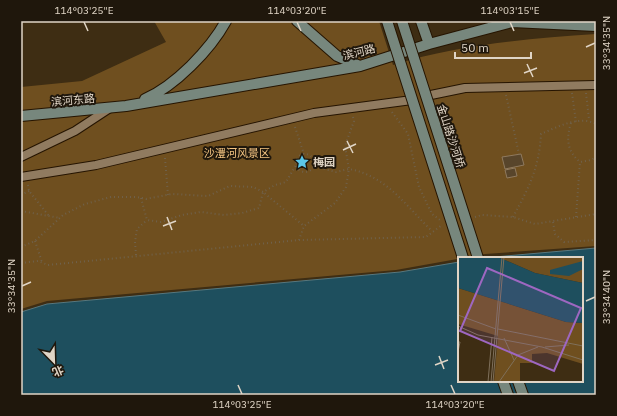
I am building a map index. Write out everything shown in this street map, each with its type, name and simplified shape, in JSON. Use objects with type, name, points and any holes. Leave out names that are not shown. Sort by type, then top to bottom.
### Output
[{"type":"street","points":[[126,106],[155,94],[191,66],[219,33],[226,21]]},
{"type":"street","points":[[297,21],[337,56],[360,66]]},
{"type":"street","points":[[387,21],[463,257]]},
{"type":"street","name":"金山路沙河桥","points":[[402,21],[478,257]]},
{"type":"street","points":[[421,21],[429,44]]},
{"type":"street","name":"滨河路","points":[[126,106],[360,66],[429,44],[512,22],[593,27]]},
{"type":"street","points":[[426,96],[465,88],[596,85]]},
{"type":"street","points":[[24,176],[96,165],[293,118],[412,100]]},
{"type":"street","name":"滨河东路","points":[[21,116],[126,106]]},
{"type":"street","points":[[21,157],[75,131],[110,108]]},
{"type":"street","points":[[503,382],[508,395]]},
{"type":"street","points":[[518,382],[523,395]]},
{"type":"path","points":[[571,86],[576,122]]},
{"type":"path","points":[[586,86],[589,120]]},
{"type":"path","points":[[504,87],[519,154]]},
{"type":"path","points":[[21,263],[38,261],[48,265],[136,255],[299,240],[426,237],[438,226],[445,224],[432,214],[419,187],[408,134],[390,108],[389,103]]},
{"type":"path","points":[[299,240],[304,226],[335,203],[346,187],[349,169],[345,146],[354,121],[352,108]]},
{"type":"path","points":[[293,118],[304,154],[312,158],[313,166],[309,171],[304,172],[299,170],[296,165]]},
{"type":"path","points":[[513,217],[533,180],[540,153],[542,134],[570,123],[589,120],[596,124]]},
{"type":"path","points":[[570,123],[567,136],[568,146],[573,156],[580,162]]},
{"type":"path","points":[[165,149],[168,195]]},
{"type":"path","points":[[136,255],[135,242],[137,229],[148,220],[161,222],[182,215],[202,212],[224,215],[242,213],[259,208],[263,192],[275,185],[286,182],[296,165],[297,159],[304,154]]},
{"type":"path","points":[[580,162],[591,160],[596,157]]},
{"type":"path","points":[[576,217],[580,162]]},
{"type":"path","points":[[313,166],[336,172],[349,169],[364,172],[394,191],[405,205],[432,231]]},
{"type":"path","points":[[24,176],[29,191],[49,216]]},
{"type":"path","points":[[21,247],[35,241],[63,214],[86,204],[111,197],[146,199],[168,195],[208,196],[230,186],[253,187],[263,192],[304,226]]},
{"type":"path","points":[[21,195],[29,191]]},
{"type":"path","points":[[142,198],[148,220]]},
{"type":"path","points":[[21,211],[60,218]]},
{"type":"path","points":[[474,217],[482,215],[513,217],[535,224],[596,214]]},
{"type":"path","points":[[553,222],[555,234],[564,242],[596,240]]},
{"type":"path","points":[[35,241],[43,264]]},
{"type":"green space","name":"沙澧河风景区","points":[[154,21],[379,21],[393,65],[468,47],[519,40],[596,34],[596,246],[458,257],[458,259],[396,270],[47,301],[21,309],[21,87],[82,81],[166,42]]},
{"type":"water","points":[[596,248],[596,395],[21,395],[21,312],[47,304],[400,272],[458,262],[458,382],[583,382],[583,257],[494,257]]},
{"type":"building","points":[[521,154],[524,165],[505,169],[502,157]]},
{"type":"building","points":[[515,168],[517,176],[507,178],[505,170]]},
{"type":"place","name":"梅园","points":[[302,162]]}]
